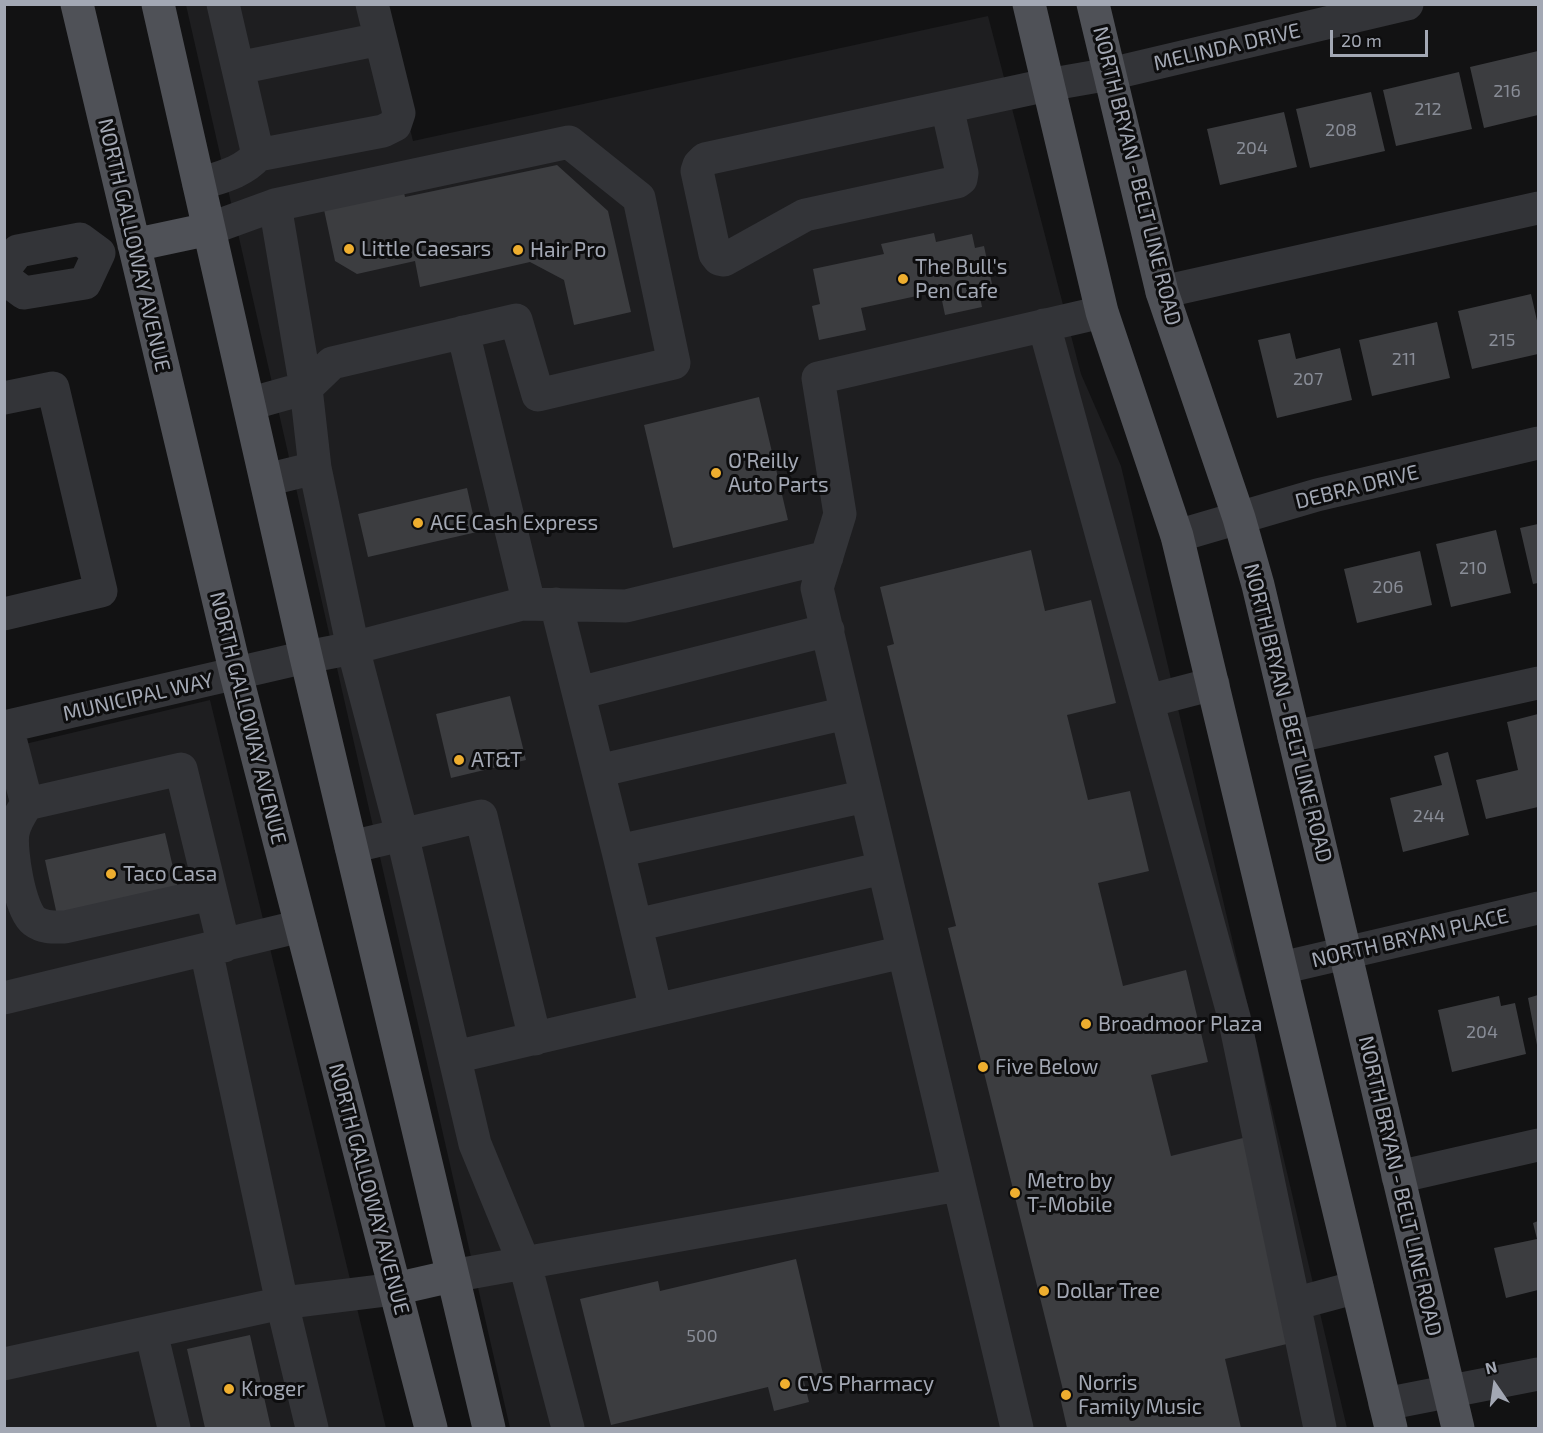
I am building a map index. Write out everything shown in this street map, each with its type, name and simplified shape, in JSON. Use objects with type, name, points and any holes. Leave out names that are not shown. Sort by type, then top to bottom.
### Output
[{"type":"main road","name":"NORTH GALLOWAY AVENUE","points":[[77,4],[236,674],[431,1428]]},
{"type":"main road","points":[[158,4],[306,657],[489,1428]]},
{"type":"main road","points":[[1029,4],[1102,312],[1177,536],[1388,1416]]},
{"type":"main road","name":"NORTH BRYAN - BELT LINE ROAD","points":[[1093,4],[1162,292],[1239,518],[1258,585],[1458,1428]]},
{"type":"main road","points":[[134,245],[209,229]]},
{"type":"main road","points":[[395,1289],[452,1276]]},
{"type":"street","points":[[223,4],[258,155]]},
{"type":"street","points":[[199,183],[249,165],[258,155],[383,131],[395,125],[399,113],[372,4]]},
{"type":"street","name":"MELINDA DRIVE","points":[[947,107],[962,173],[957,182],[805,215],[724,260],[719,259],[715,254],[697,171],[705,159],[1047,85],[1110,74],[1407,4]]},
{"type":"street","points":[[238,68],[380,39]]},
{"type":"street","points":[[209,229],[275,205],[568,142],[639,198],[674,363],[538,395],[516,320],[332,363],[306,388],[249,404]]},
{"type":"street","points":[[275,205],[306,388],[315,468],[353,648],[402,834],[475,1144],[524,1262],[568,1428]]},
{"type":"street","points":[[1162,292],[1539,208]]},
{"type":"street","points":[[4,269],[18,251],[80,239],[99,254]]},
{"type":"street","points":[[4,278],[24,293],[85,283],[99,254],[134,245]]},
{"type":"street","points":[[1009,1427],[958,1185],[817,588],[840,514],[818,378],[1102,312]]},
{"type":"street","points":[[1044,325],[1234,1017],[1320,1428]]},
{"type":"street","points":[[463,332],[542,604],[579,693],[656,1010]]},
{"type":"street","points":[[4,398],[53,388],[101,591],[4,614]]},
{"type":"street","name":"DEBRA DRIVE","points":[[1177,536],[1317,495],[1539,443]]},
{"type":"street","points":[[266,480],[315,468]]},
{"type":"street","name":"MUNICIPAL WAY","points":[[6,727],[353,648],[522,604],[626,606],[827,557]]},
{"type":"street","points":[[579,693],[828,630]]},
{"type":"street","points":[[1294,737],[1539,682]]},
{"type":"street","points":[[1148,701],[1213,684]]},
{"type":"street","points":[[598,771],[846,713]]},
{"type":"street","points":[[6,727],[27,804]]},
{"type":"street","points":[[211,894],[65,927],[45,927],[33,921],[25,910],[12,851],[13,834],[18,817],[27,804],[181,769],[211,894],[215,948],[282,1303],[312,1428]]},
{"type":"street","points":[[618,851],[866,796]]},
{"type":"street","points":[[351,847],[482,816],[535,1039]]},
{"type":"street","points":[[636,925],[883,868]]},
{"type":"street","name":"NORTH BRYAN PLACE","points":[[1281,968],[1539,908]]},
{"type":"street","points":[[4,998],[301,926]]},
{"type":"street","points":[[455,1057],[903,952]]},
{"type":"street","points":[[1398,1177],[1539,1145]]},
{"type":"street","points":[[452,1276],[958,1185]]},
{"type":"street","points":[[1294,1304],[1357,1287]]},
{"type":"street","points":[[4,1364],[282,1303],[395,1289]]},
{"type":"street","points":[[151,1332],[174,1428]]},
{"type":"street","points":[[1388,1416],[1449,1392],[1539,1374]]},
{"type":"shaded area","name":"Broadmoor Plaza","points":[[186,5],[380,5],[413,141],[988,16],[1081,374],[1121,466],[1347,1428],[510,1428]]},
{"type":"shaded area","points":[[210,700],[386,1428],[5,1428],[4,749]]},
{"type":"building","points":[[1538,51],[1538,115],[1484,128],[1470,67]]},
{"type":"building","points":[[1459,72],[1472,129],[1396,146],[1383,90]]},
{"type":"building","points":[[1371,92],[1385,151],[1310,168],[1296,109]]},
{"type":"building","points":[[1284,112],[1297,167],[1220,185],[1207,129]]},
{"type":"building","points":[[557,165],[608,211],[631,312],[574,325],[564,280],[530,262],[420,287],[415,261],[357,274],[335,261],[323,205],[403,188],[405,197]]},
{"type":"building","name":"The Bull's Pen Cafe","points":[[934,233],[936,242],[972,234],[975,248],[984,246],[993,289],[979,292],[982,307],[945,315],[940,291],[861,308],[866,330],[819,340],[812,306],[820,304],[813,269],[884,254],[881,244]]},
{"type":"building","points":[[1531,294],[1538,325],[1538,354],[1472,369],[1458,311]]},
{"type":"building","points":[[1437,322],[1450,378],[1372,396],[1359,340]]},
{"type":"building","points":[[1290,333],[1296,359],[1340,348],[1352,400],[1277,418],[1258,340]]},
{"type":"building","name":"O'Reilly Auto Parts","points":[[759,397],[788,520],[673,548],[644,425]]},
{"type":"building","name":"ACE Cash Express","points":[[467,488],[477,532],[368,557],[358,514]]},
{"type":"building","points":[[1538,524],[1538,583],[1533,584],[1520,528]]},
{"type":"building","points":[[1496,530],[1511,593],[1451,607],[1436,544]]},
{"type":"building","name":"Broadmoor Plaza","points":[[1031,550],[1045,611],[1091,600],[1116,703],[1067,715],[1088,800],[1130,791],[1149,871],[1098,883],[1123,986],[1186,970],[1208,1062],[1151,1075],[1171,1156],[1247,1137],[1295,1342],[1225,1359],[1241,1428],[1067,1428],[1060,1397],[1064,1394],[948,928],[956,926],[887,646],[894,644],[880,587]]},
{"type":"building","points":[[1420,551],[1432,605],[1357,623],[1344,569]]},
{"type":"building","points":[[510,696],[526,760],[451,778],[436,714]]},
{"type":"building","points":[[1538,714],[1538,807],[1486,819],[1476,780],[1518,770],[1507,722]]},
{"type":"building","points":[[1448,752],[1469,835],[1403,852],[1390,798],[1442,785],[1434,756]]},
{"type":"building","name":"Taco Casa","points":[[165,833],[178,889],[57,915],[45,860]]},
{"type":"building","points":[[1538,995],[1538,1045],[1537,1045],[1528,998]]},
{"type":"building","points":[[1499,996],[1501,1006],[1515,1003],[1526,1054],[1452,1072],[1438,1010]]},
{"type":"building","points":[[1538,1221],[1538,1290],[1506,1298],[1494,1248],[1537,1239],[1533,1223]]},
{"type":"building","name":"CVS Pharmacy","points":[[796,1259],[823,1374],[803,1378],[809,1402],[774,1411],[768,1387],[611,1425],[580,1299],[658,1281],[660,1291]]},
{"type":"building","name":"Kroger","points":[[250,1335],[271,1428],[205,1428],[187,1349]]},
{"type":"place","name":"Little Caesars","points":[[349,249]]},
{"type":"place","name":"Hair Pro","points":[[518,250]]},
{"type":"place","name":"The Bull's Pen Cafe","points":[[903,279]]},
{"type":"place","name":"O'Reilly Auto Parts","points":[[716,473]]},
{"type":"place","name":"ACE Cash Express","points":[[418,523]]},
{"type":"place","name":"AT&T","points":[[459,760]]},
{"type":"place","name":"Taco Casa","points":[[111,874]]},
{"type":"place","name":"Broadmoor Plaza","points":[[1086,1024]]},
{"type":"place","name":"Five Below","points":[[983,1067]]},
{"type":"place","name":"Metro by T-Mobile","points":[[1015,1193]]},
{"type":"place","name":"Dollar Tree","points":[[1044,1291]]},
{"type":"place","name":"CVS Pharmacy","points":[[785,1384]]},
{"type":"place","name":"Kroger","points":[[229,1389]]},
{"type":"place","name":"Norris Family Music","points":[[1066,1395]]}]
